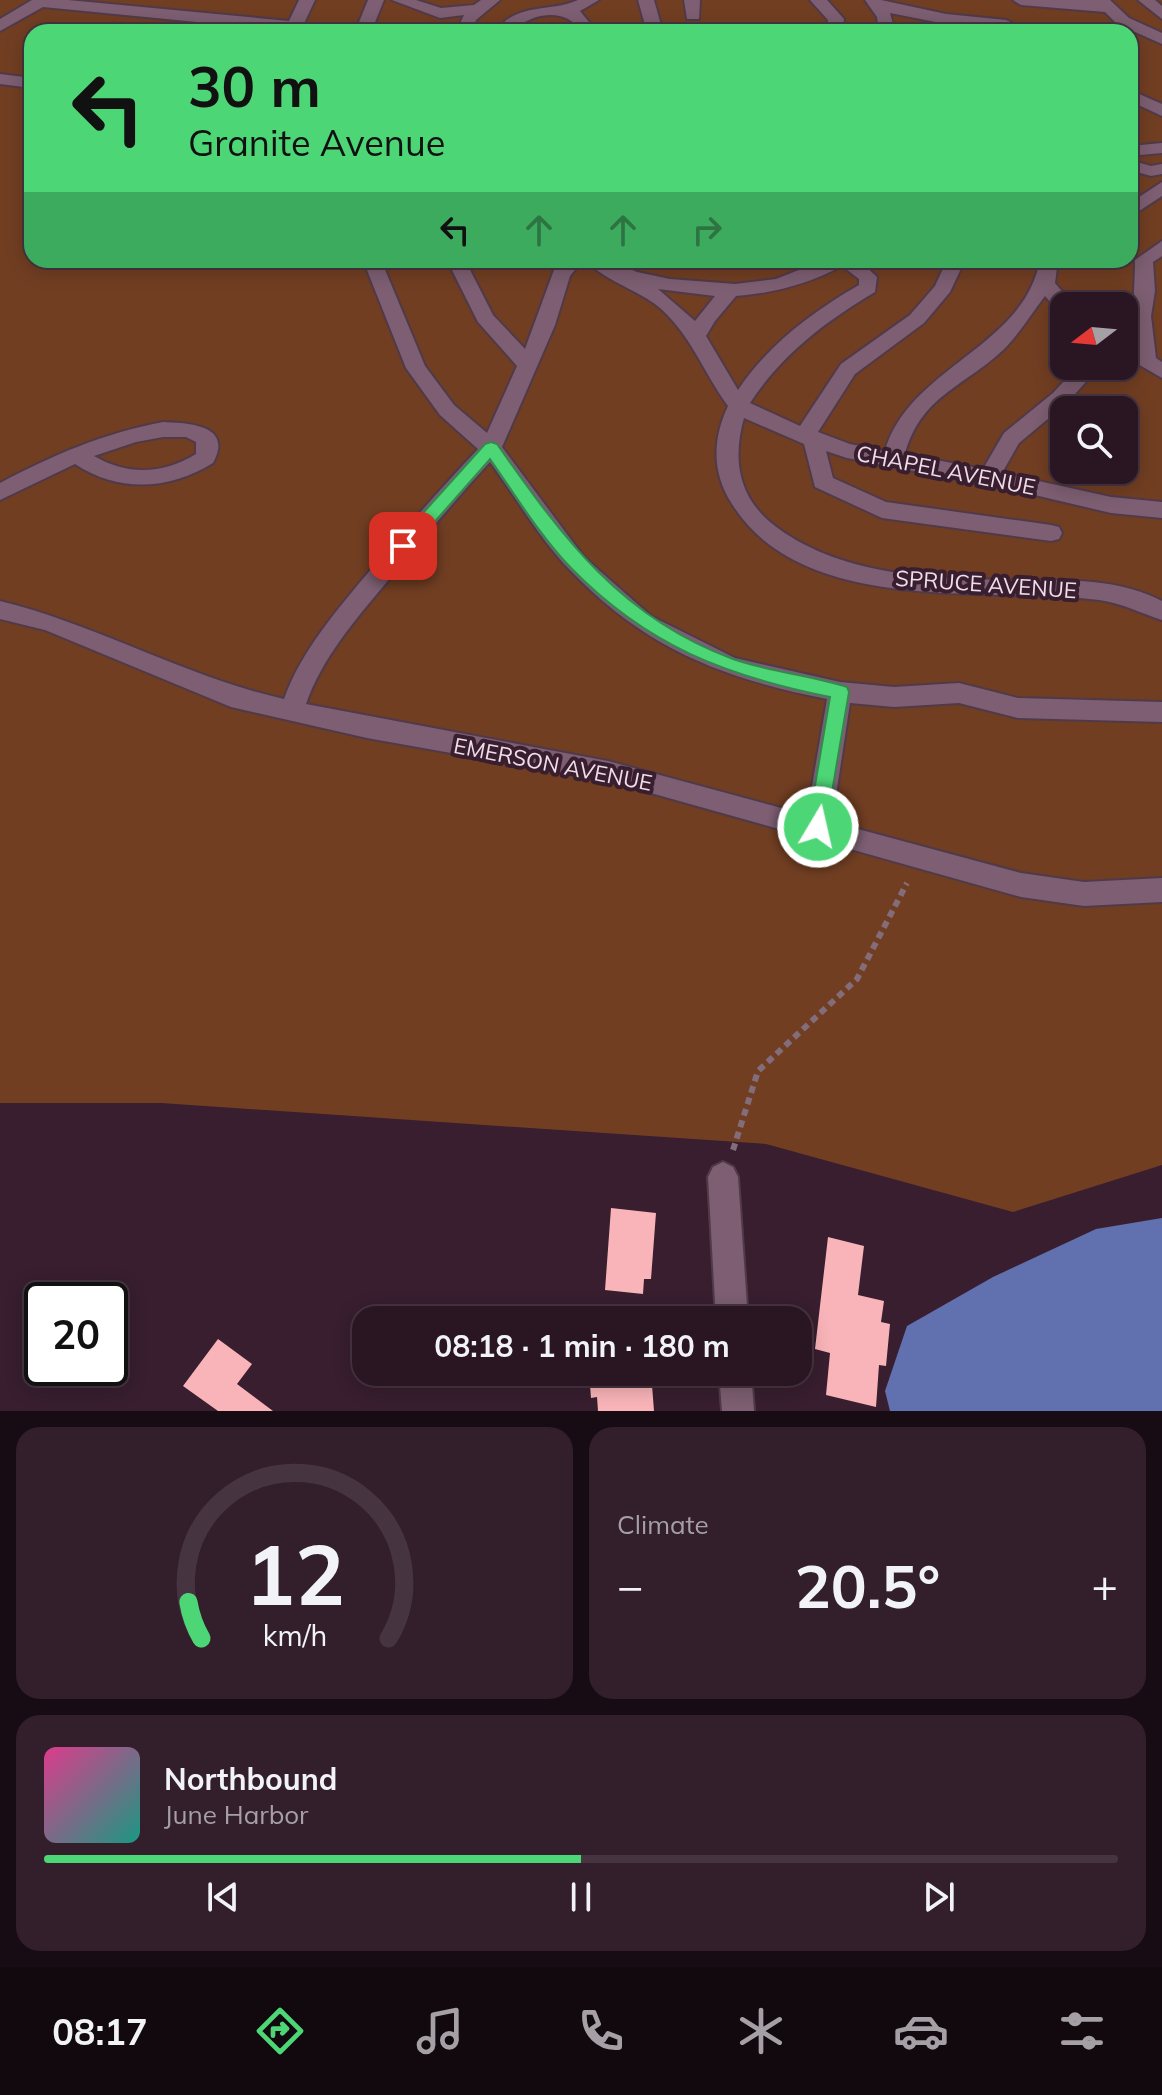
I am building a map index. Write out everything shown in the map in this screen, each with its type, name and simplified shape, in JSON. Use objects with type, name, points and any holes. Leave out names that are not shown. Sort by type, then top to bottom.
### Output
[{"type":"street","points":[[295,24],[307,0]]},
{"type":"street","points":[[366,24],[376,0]]},
{"type":"street","points":[[400,0],[440,13],[485,4]]},
{"type":"street","points":[[511,24],[525,14],[569,10],[591,0]]},
{"type":"street","points":[[646,0],[654,24]]},
{"type":"street","points":[[818,0],[836,19],[835,24]]},
{"type":"street","points":[[1021,0],[1104,4],[1116,24]]},
{"type":"street","points":[[0,26],[41,1],[248,24]]},
{"type":"street","points":[[875,3],[885,17],[886,24]]},
{"type":"street","points":[[875,3],[946,19],[996,24]]},
{"type":"street","points":[[465,24],[485,4]]},
{"type":"street","points":[[569,10],[584,24]]},
{"type":"street","points":[[824,24],[831,13]]},
{"type":"street","points":[[1138,32],[1162,39]]},
{"type":"street","points":[[0,79],[24,82]]},
{"type":"street","points":[[1138,99],[1162,111]]},
{"type":"street","points":[[1138,150],[1162,148]]},
{"type":"street","points":[[1138,167],[1151,171],[1162,169]]},
{"type":"street","points":[[1138,207],[1159,195]]},
{"type":"street","points":[[1155,367],[1141,316],[1145,291],[1144,260],[1162,247]]},
{"type":"street","points":[[375,268],[416,368],[447,410],[491,448],[543,523],[576,563],[643,622],[728,665],[775,679],[840,692],[894,697],[959,693],[1018,708],[1162,712]]},
{"type":"street","points":[[460,268],[485,318],[528,365]]},
{"type":"street","points":[[292,709],[306,671],[353,607],[437,506],[491,448],[528,365],[561,274],[567,268]]},
{"type":"street","points":[[609,268],[661,299],[681,317],[738,406],[773,359],[824,312],[868,288],[868,277],[857,268]]},
{"type":"street","points":[[624,277],[729,293],[795,279],[820,268]]},
{"type":"street","points":[[952,268],[943,288],[917,319],[848,369],[809,439],[823,482],[882,510],[1051,533]]},
{"type":"street","points":[[893,460],[901,431],[919,406],[943,383],[995,346],[1045,284],[1048,268]]},
{"type":"street","points":[[1045,284],[1052,292]]},
{"type":"street","points":[[696,336],[707,317],[729,293]]},
{"type":"street","points":[[1138,356],[1155,367]]},
{"type":"street","points":[[988,478],[1011,438],[1077,380]]},
{"type":"street","name":"CHAPEL AVENUE","points":[[738,406],[809,439],[847,451],[1111,505],[1162,510]]},
{"type":"street","name":"SPRUCE AVENUE","points":[[738,406],[725,453],[729,477],[741,505],[755,524],[788,547],[829,564],[887,578],[985,588],[1082,590],[1135,599],[1162,611]]},
{"type":"street","points":[[0,492],[75,454],[125,438],[182,429],[198,431],[207,438],[208,448],[206,458],[194,467],[147,480],[94,469],[75,454]]},
{"type":"street","name":"EMERSON AVENUE","points":[[0,610],[62,627],[231,697],[414,737],[608,771],[1021,885],[1084,894],[1162,890]]},
{"type":"street","points":[[818,827],[840,692]]},
{"type":"street","points":[[723,1177],[731,1306]]},
{"type":"street","points":[[736,1386],[738,1411]]},
{"type":"path","points":[[723,1177],[758,1071],[857,979],[920,856]]},
{"type":"shaded area","points":[[0,0],[1162,0],[1162,1165],[1013,1212],[766,1144],[161,1103],[0,1103]]},
{"type":"water","points":[[1162,1218],[1162,1411],[890,1411],[885,1391],[907,1326],[993,1277],[1096,1229]]},
{"type":"building","points":[[611,1208],[656,1213],[651,1279],[644,1279],[643,1294],[605,1290]]},
{"type":"building","points":[[828,1237],[864,1246],[858,1295],[884,1301],[881,1322],[890,1324],[886,1366],[879,1365],[876,1407],[826,1395],[830,1353],[815,1349]]},
{"type":"building","points":[[218,1339],[252,1364],[237,1384],[273,1411],[218,1411],[183,1386]]},
{"type":"building","points":[[590,1386],[652,1386],[654,1411],[598,1411],[597,1397],[591,1398]]},
{"type":"route","points":[[403,546],[491,448],[543,523],[576,563],[643,622],[728,665],[775,679],[840,692],[818,827]]}]
